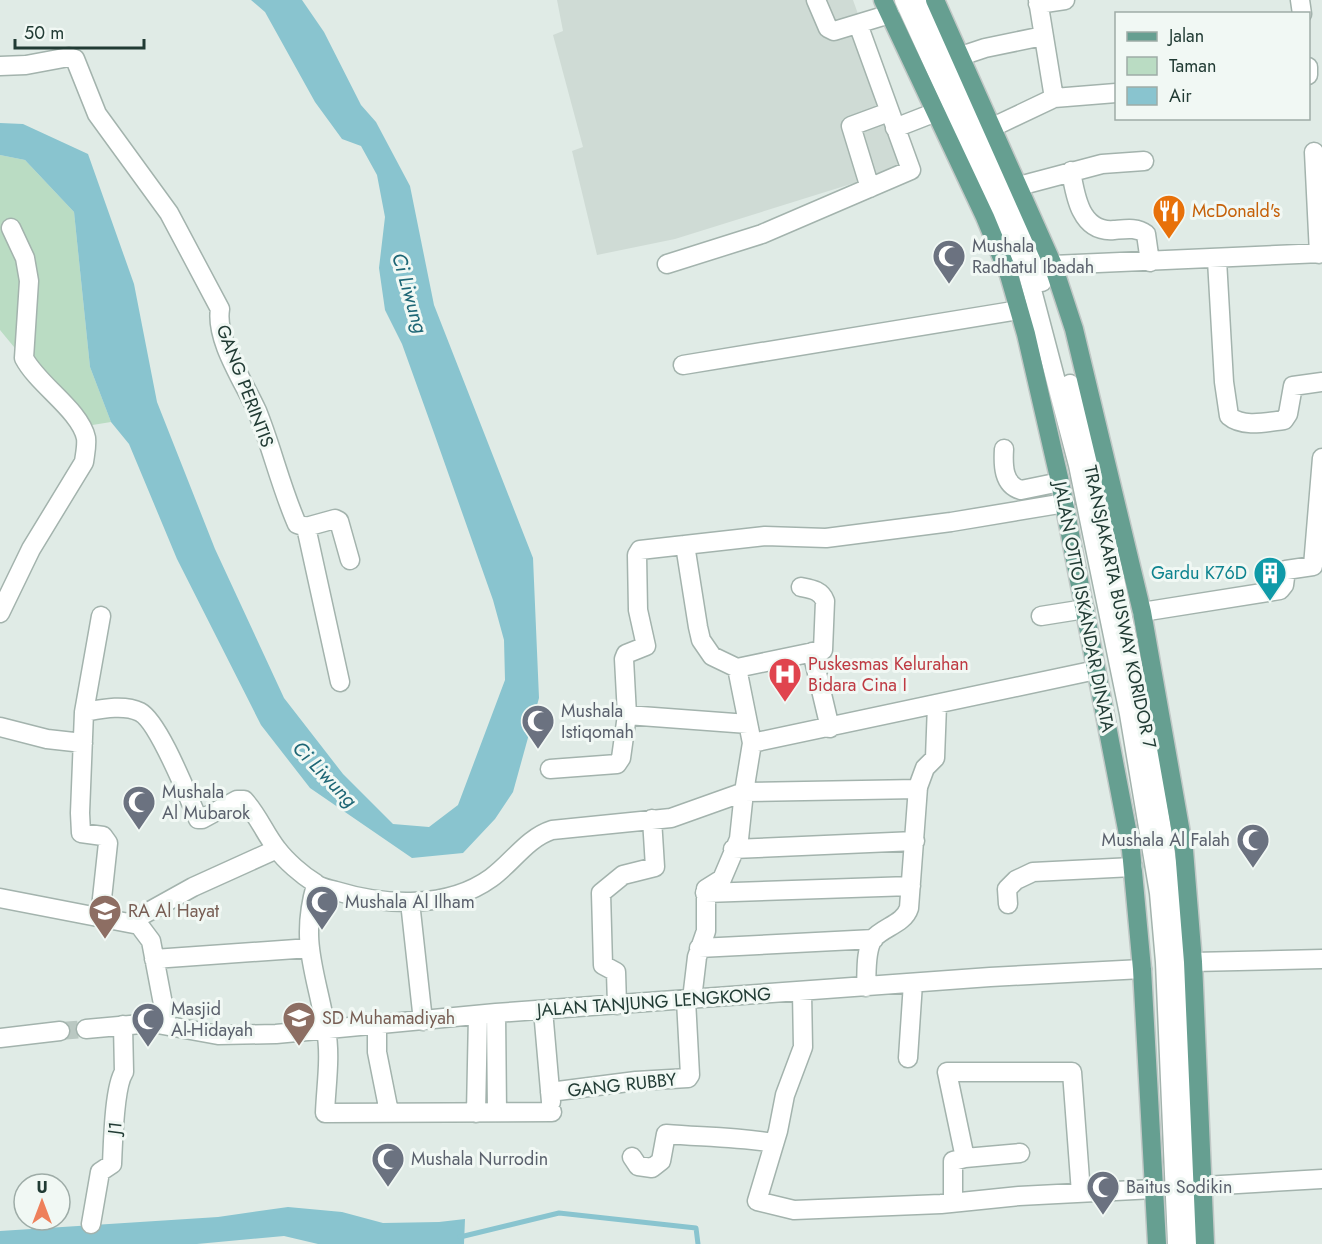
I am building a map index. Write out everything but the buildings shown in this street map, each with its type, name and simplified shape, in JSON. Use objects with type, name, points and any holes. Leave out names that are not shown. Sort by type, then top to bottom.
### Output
[{"type":"main road","points":[[935,0],[1019,186],[1040,268],[1074,329],[1142,612],[1184,850],[1193,962],[1205,1244]]},
{"type":"main road","name":"JALAN OTTO ISKANDAR DINATA","points":[[887,7],[985,217],[1009,275],[1065,503],[1122,794],[1133,867],[1142,969],[1157,1244]]},
{"type":"street","points":[[816,0],[828,28],[834,31],[858,24],[887,7]]},
{"type":"street","name":"TRANSJAKARTA BUSWAY KORIDOR 7","points":[[904,0],[1040,268],[1147,814],[1159,893],[1165,962],[1177,1244]]},
{"type":"street","name":"TRANSJAKARTA BUSWAY KORIDOR 7","points":[[920,0],[1040,268],[1092,468],[1147,733],[1171,881],[1184,1051],[1191,1244]]},
{"type":"street","points":[[1054,98],[1038,2],[1065,0]]},
{"type":"street","points":[[667,264],[762,234],[911,170],[858,24]]},
{"type":"street","points":[[961,56],[985,48],[1043,36]]},
{"type":"street","name":"GANG PERINTIS","points":[[0,66],[26,66],[69,57],[75,59],[97,114],[169,213],[204,275],[219,309],[217,324],[238,378],[256,410],[288,504],[297,525],[306,527]]},
{"type":"street","points":[[993,127],[1054,98],[1115,93]]},
{"type":"street","points":[[870,188],[851,126],[936,112]]},
{"type":"street","points":[[1009,275],[1040,268],[1321,253],[1314,152]]},
{"type":"street","points":[[1019,186],[1102,164],[1144,161]]},
{"type":"street","points":[[1071,171],[1078,207],[1088,221],[1096,227],[1109,231],[1141,230],[1146,234],[1150,262]]},
{"type":"street","points":[[0,613],[31,549],[84,462],[87,447],[85,436],[72,415],[30,369],[24,358],[29,281],[25,258],[11,228]]},
{"type":"street","points":[[1217,260],[1224,382],[1229,416],[1234,420],[1252,424],[1284,420],[1288,414],[1293,386],[1322,382]]},
{"type":"street","points":[[682,365],[1019,310]]},
{"type":"street","points":[[1004,449],[1006,478],[1014,488],[1021,490],[1060,482]]},
{"type":"street","points":[[1142,612],[1280,590],[1284,585],[1286,570],[1313,567],[1322,458]]},
{"type":"street","points":[[550,769],[617,764],[622,752],[627,715],[624,658],[627,654],[646,646],[638,610],[638,553],[685,545],[765,537],[813,539],[951,522],[1065,503]]},
{"type":"street","points":[[340,682],[306,527],[335,519],[339,521],[350,560]]},
{"type":"street","points":[[685,545],[701,640],[712,656],[737,668],[823,650],[825,601],[822,594],[801,586]]},
{"type":"street","points":[[1041,616],[1085,609]]},
{"type":"street","points":[[100,917],[108,843],[103,836],[80,831],[84,712],[101,616]]},
{"type":"street","points":[[812,652],[830,728]]},
{"type":"street","points":[[689,1000],[699,948],[706,931],[705,893],[707,887],[722,879],[740,837],[739,826],[752,742],[737,668]]},
{"type":"street","points":[[752,742],[830,728],[1096,670]]},
{"type":"street","points":[[866,987],[869,954],[874,939],[908,913],[918,789],[925,768],[935,758],[937,705]]},
{"type":"street","points":[[84,712],[123,709],[143,715],[151,722],[198,819],[237,800],[244,800],[277,849],[316,885],[364,898],[410,902],[449,897],[492,878],[510,859],[552,830],[671,818],[744,792],[918,789]]},
{"type":"street","points":[[627,715],[748,724]]},
{"type":"street","points":[[0,727],[47,739],[83,743]]},
{"type":"street","points":[[617,1005],[616,972],[603,965],[601,893],[623,875],[655,867],[652,819]]},
{"type":"street","points":[[733,849],[915,841]]},
{"type":"street","points":[[130,922],[193,887],[277,849]]},
{"type":"street","points":[[1008,904],[1007,889],[1016,880],[1033,872],[1133,867]]},
{"type":"street","points":[[316,885],[308,911],[310,948],[316,988],[327,1032],[325,1113],[497,1112],[552,1119],[543,1010]]},
{"type":"street","points":[[705,893],[911,886]]},
{"type":"street","points":[[0,898],[130,922],[139,926],[148,935],[167,1025]]},
{"type":"street","points":[[410,902],[423,1021]]},
{"type":"street","points":[[699,948],[874,939]]},
{"type":"street","points":[[154,959],[310,948]]},
{"type":"street","points":[[1193,962],[1322,959]]},
{"type":"street","name":"JALAN TANJUNG LENGKONG","points":[[86,1029],[123,1025],[167,1025],[222,1035],[327,1032],[487,1014],[1142,969]]},
{"type":"street","points":[[908,1058],[913,983]]},
{"type":"street","points":[[802,992],[803,1047],[785,1095],[774,1143],[757,1196],[758,1201],[769,1206],[794,1210],[953,1203],[1154,1189]]},
{"type":"street","name":"GANG RUBBY","points":[[550,1092],[636,1081],[688,1078],[690,1075],[689,1000]]},
{"type":"street","points":[[487,1014],[497,1112]]},
{"type":"street","points":[[476,1113],[487,1014]]},
{"type":"street","name":"J1","points":[[91,1224],[100,1172],[112,1164],[117,1100],[120,1078],[124,1072],[123,1025]]},
{"type":"street","points":[[376,1025],[377,1052],[389,1112]]},
{"type":"street","points":[[0,1038],[60,1032]]},
{"type":"street","points":[[964,1158],[947,1072],[1072,1072],[1081,1193]]},
{"type":"street","points":[[632,1157],[638,1166],[652,1168],[661,1161],[666,1134],[722,1139],[741,1137],[774,1143]]},
{"type":"street","points":[[953,1203],[953,1161],[1020,1153]]},
{"type":"street","points":[[1204,1186],[1322,1179]]},
{"type":"shaded area","points":[[557,0],[853,0],[912,165],[675,239],[597,255],[572,151],[583,147],[553,35],[563,31]]},
{"type":"green space","points":[[0,155],[25,160],[74,212],[90,367],[111,422],[80,427],[0,330]]},
{"type":"water","name":"Ci Liwung","points":[[251,0],[302,0],[324,32],[361,105],[376,122],[410,186],[434,305],[533,558],[539,698],[513,792],[495,819],[463,853],[412,858],[310,788],[261,725],[177,559],[129,444],[111,422],[90,367],[74,212],[25,160],[0,155],[0,123],[23,124],[88,154],[134,284],[157,402],[215,549],[284,698],[343,774],[393,824],[429,827],[458,805],[505,680],[504,640],[493,600],[402,344],[385,310],[379,268],[385,217],[377,175],[361,146],[342,139],[315,102],[265,12]]},
{"type":"water","points":[[288,1207],[342,1212],[383,1223],[465,1219],[464,1244],[318,1244],[284,1236],[197,1244],[0,1244],[0,1231],[72,1232],[72,1226],[218,1217]]},
{"type":"waterway","points":[[460,1237],[559,1213],[696,1228],[698,1244]]},
{"type":"tunnel","points":[[60,1031],[86,1029]]},
{"type":"place","name":"McDonald's","points":[[1169,240]]},
{"type":"place","name":"Mushala Radhatul Ibadah","points":[[949,285]]},
{"type":"place","name":"Gardu K76D","points":[[1270,602]]},
{"type":"place","name":"Puskesmas Kelurahan Bidara Cina I","points":[[785,703]]},
{"type":"place","name":"Mushala Istiqomah","points":[[538,750]]},
{"type":"place","name":"Mushala Al Mubarok","points":[[139,831]]},
{"type":"place","name":"Mushala Al Falah","points":[[1253,869]]},
{"type":"place","name":"Mushala Al Ilham","points":[[322,931]]},
{"type":"place","name":"RA Al Hayat","points":[[105,940]]},
{"type":"place","name":"SD Muhamadiyah","points":[[299,1047]]},
{"type":"place","name":"Masjid Al-Hidayah","points":[[148,1048]]},
{"type":"place","name":"Mushala Nurrodin","points":[[388,1188]]},
{"type":"place","name":"Baitus Sodikin","points":[[1103,1216]]}]
